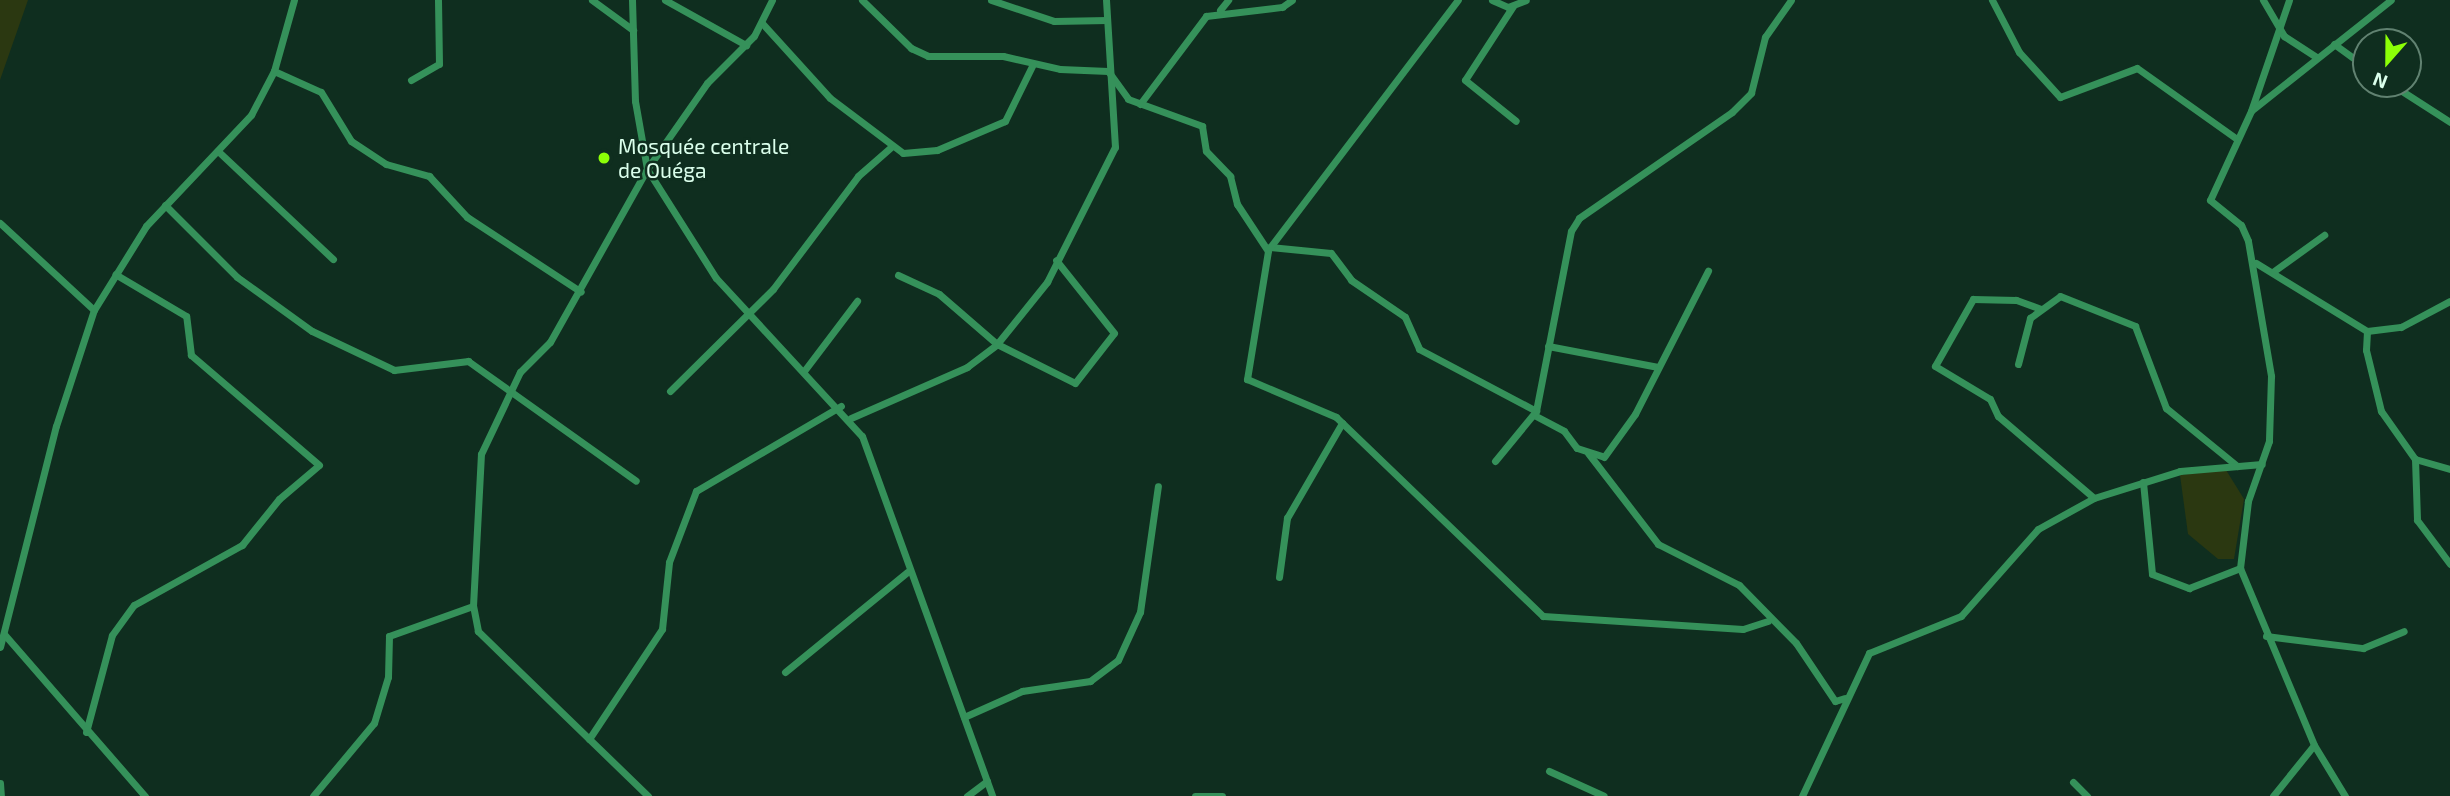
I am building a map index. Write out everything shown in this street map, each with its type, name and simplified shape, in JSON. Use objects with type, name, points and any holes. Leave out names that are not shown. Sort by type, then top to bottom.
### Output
[{"type":"street","points":[[0,646],[56,426],[94,310],[115,274],[165,205],[220,153],[251,115],[274,71],[294,0]]},
{"type":"street","points":[[411,80],[439,64],[438,0]]},
{"type":"street","points":[[592,0],[633,30]]},
{"type":"street","points":[[632,0],[639,136],[647,170],[691,245],[751,314],[851,418],[873,462],[907,572],[992,796]]},
{"type":"street","points":[[665,0],[746,45]]},
{"type":"street","points":[[648,796],[484,639],[473,606],[481,454],[513,391],[581,292],[647,170],[707,83],[746,45],[762,23],[772,0]]},
{"type":"street","points":[[862,0],[922,54],[1003,56],[1033,64],[1108,71]]},
{"type":"street","points":[[991,0],[1054,21],[1107,20]]},
{"type":"street","points":[[851,418],[944,381],[997,344],[1040,292],[1112,157],[1106,0]]},
{"type":"street","points":[[1140,104],[1195,25],[1220,10],[1228,0]]},
{"type":"street","points":[[1220,10],[1282,7],[1292,0]]},
{"type":"street","points":[[1458,0],[1269,249],[1260,328],[1246,377],[1342,423],[1543,616],[1743,629],[1768,621]]},
{"type":"street","points":[[1492,0],[1513,6]]},
{"type":"street","points":[[1516,121],[1465,80],[1513,6],[1526,0]]},
{"type":"street","points":[[1496,461],[1535,413],[1579,218],[1732,112],[1751,93],[1765,37],[1791,0]]},
{"type":"street","points":[[1992,0],[2019,52],[2060,97],[2137,68],[2237,139]]},
{"type":"street","points":[[2270,0],[2264,0],[2280,30],[2316,57]]},
{"type":"street","points":[[2289,0],[2251,111],[2210,200],[2241,225],[2256,263],[2272,392],[2262,464],[2245,513],[2240,568],[2266,636],[2314,745],[2345,796]]},
{"type":"street","points":[[2251,111],[2391,0]]},
{"type":"street","points":[[762,23],[830,98],[890,148],[937,150],[1005,121],[1033,64]]},
{"type":"street","points":[[2334,44],[2352,57]]},
{"type":"street","points":[[274,71],[321,92],[351,141],[386,164],[429,176],[467,217],[533,255],[581,292]]},
{"type":"street","points":[[1108,71],[1124,95],[1140,104],[1202,126],[1206,150],[1230,176],[1241,211],[1269,249],[1331,253],[1351,280],[1405,317],[1419,349],[1535,413],[1587,453],[1658,544],[1732,580],[1768,621],[1797,643],[1835,701],[1847,695]]},
{"type":"street","points":[[2413,98],[2450,122]]},
{"type":"street","points":[[670,391],[751,314],[858,176],[890,148]]},
{"type":"street","points":[[220,153],[333,259]]},
{"type":"street","points":[[165,205],[237,277],[339,346],[394,370],[468,360],[636,481]]},
{"type":"street","points":[[0,223],[94,310]]},
{"type":"street","points":[[2274,271],[2324,235]]},
{"type":"street","points":[[898,275],[939,295],[997,344],[1071,384],[1113,341],[1110,326],[1056,260]]},
{"type":"street","points":[[2256,263],[2274,271],[2368,331],[2401,327],[2450,301]]},
{"type":"street","points":[[1587,453],[1604,457],[1658,367],[1708,271]]},
{"type":"street","points":[[86,732],[112,635],[134,605],[242,545],[279,499],[319,465],[191,355],[190,323],[180,310],[115,274]]},
{"type":"street","points":[[2018,364],[2030,318],[2066,296],[2139,328],[2166,408],[2237,466]]},
{"type":"street","points":[[2041,309],[2016,300],[1973,299],[1936,366],[1990,399],[1998,416],[2094,498]]},
{"type":"street","points":[[804,371],[857,301]]},
{"type":"street","points":[[2368,331],[2377,402],[2415,459],[2414,510],[2450,564]]},
{"type":"street","points":[[1548,346],[1658,367]]},
{"type":"street","points":[[589,739],[662,629],[669,562],[696,491],[841,406]]},
{"type":"street","points":[[1279,577],[1287,518],[1342,423]]},
{"type":"street","points":[[2415,459],[2450,469]]},
{"type":"street","points":[[1802,796],[1847,695],[1869,653],[1961,616],[2038,529],[2094,498],[2143,482],[2262,464]]},
{"type":"street","points":[[2143,482],[2152,574],[2189,588],[2240,568]]},
{"type":"street","points":[[964,717],[1022,691],[1090,681],[1118,660],[1140,612],[1158,486]]},
{"type":"street","points":[[785,672],[907,572]]},
{"type":"street","points":[[313,796],[374,723],[388,677],[389,636],[473,606]]},
{"type":"street","points":[[2266,636],[2362,648],[2404,631]]},
{"type":"street","points":[[4,634],[86,732],[145,796]]},
{"type":"street","points":[[2273,796],[2314,745]]},
{"type":"street","points":[[1549,771],[1604,796]]},
{"type":"street","points":[[967,796],[987,781]]},
{"type":"street","points":[[2073,782],[2087,796]]},
{"type":"street","points":[[0,783],[1,796]]},
{"type":"street","points":[[1195,796],[1222,796]]},
{"type":"green space","points":[[0,0],[28,0],[0,80]]},
{"type":"green space","points":[[2226,470],[2244,499],[2234,559],[2218,559],[2188,534],[2180,475]]},
{"type":"place","name":"Mosquée centrale de Ouéga","points":[[604,158]]}]
